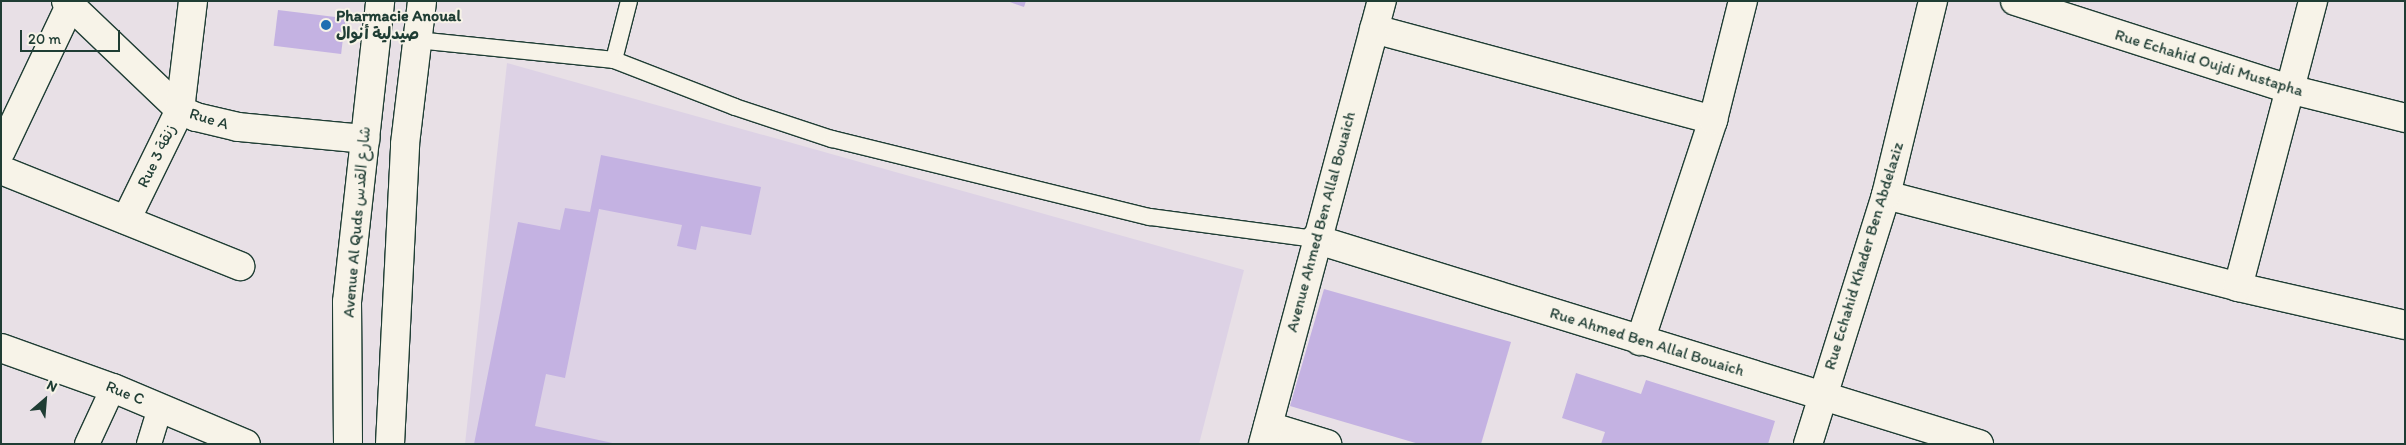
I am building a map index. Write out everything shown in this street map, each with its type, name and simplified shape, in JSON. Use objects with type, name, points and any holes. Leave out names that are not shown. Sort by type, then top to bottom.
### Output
[{"type":"street","name":"Rue 3 زنقة","points":[[126,220],[180,110],[192,1]]},
{"type":"street","name":"Avenue Al Quds شارع القدس","points":[[348,444],[348,302],[380,1]]},
{"type":"street","points":[[390,444],[405,144],[422,1]]},
{"type":"street","name":"Avenue Ahmed Ben Allal Bouaich","points":[[1265,435],[1315,239],[1382,1]]},
{"type":"street","points":[[1640,341],[1713,120],[1743,1]]},
{"type":"street","name":"Rue Echahid Khader Ben Abdelaziz","points":[[1808,444],[1886,196],[1934,1]]},
{"type":"street","name":"Rue Echahid Oujdi Mustapha","points":[[2015,1],[2289,89],[2405,118]]},
{"type":"street","points":[[2238,287],[2313,1]]},
{"type":"street","name":"Rue A","points":[[68,3],[180,110],[238,127],[365,139]]},
{"type":"street","points":[[1,151],[68,3]]},
{"type":"street","points":[[1374,29],[1713,120]]},
{"type":"street","points":[[1,170],[240,266]]},
{"type":"street","points":[[1886,196],[2238,287],[2405,325]]},
{"type":"street","name":"Rue Ahmed Ben Allal Bouaich","points":[[1315,239],[1640,341],[1823,395],[1979,444]]},
{"type":"street","name":"Rue C","points":[[1,348],[113,388],[246,444]]},
{"type":"street","points":[[87,444],[113,388]]},
{"type":"street","points":[[149,444],[160,408]]},
{"type":"street","points":[[1265,435],[1327,444]]},
{"type":"lane","points":[[614,60],[629,1]]},
{"type":"lane","points":[[417,40],[614,60],[850,144],[1150,216],[1315,239]]},
{"type":"shaded area","points":[[507,63],[1244,270],[1199,444],[465,444]]},
{"type":"building","points":[[1007,1],[1026,1],[1024,7]]},
{"type":"building","points":[[278,10],[345,18],[341,54],[274,46]]},
{"type":"building","points":[[601,155],[761,187],[751,235],[701,226],[696,250],[677,246],[682,225],[599,209],[565,378],[546,374],[535,426],[617,444],[474,444],[518,222],[560,230],[565,208],[590,212]]},
{"type":"building","points":[[1324,289],[1511,342],[1481,444],[1419,444],[1290,406]]},
{"type":"building","points":[[1576,373],[1641,394],[1646,380],[1775,421],[1768,444],[1601,444],[1605,432],[1562,418]]},
{"type":"place","name":"Pharmacie Anoual صيدلية أنوال","points":[[326,25]]}]
